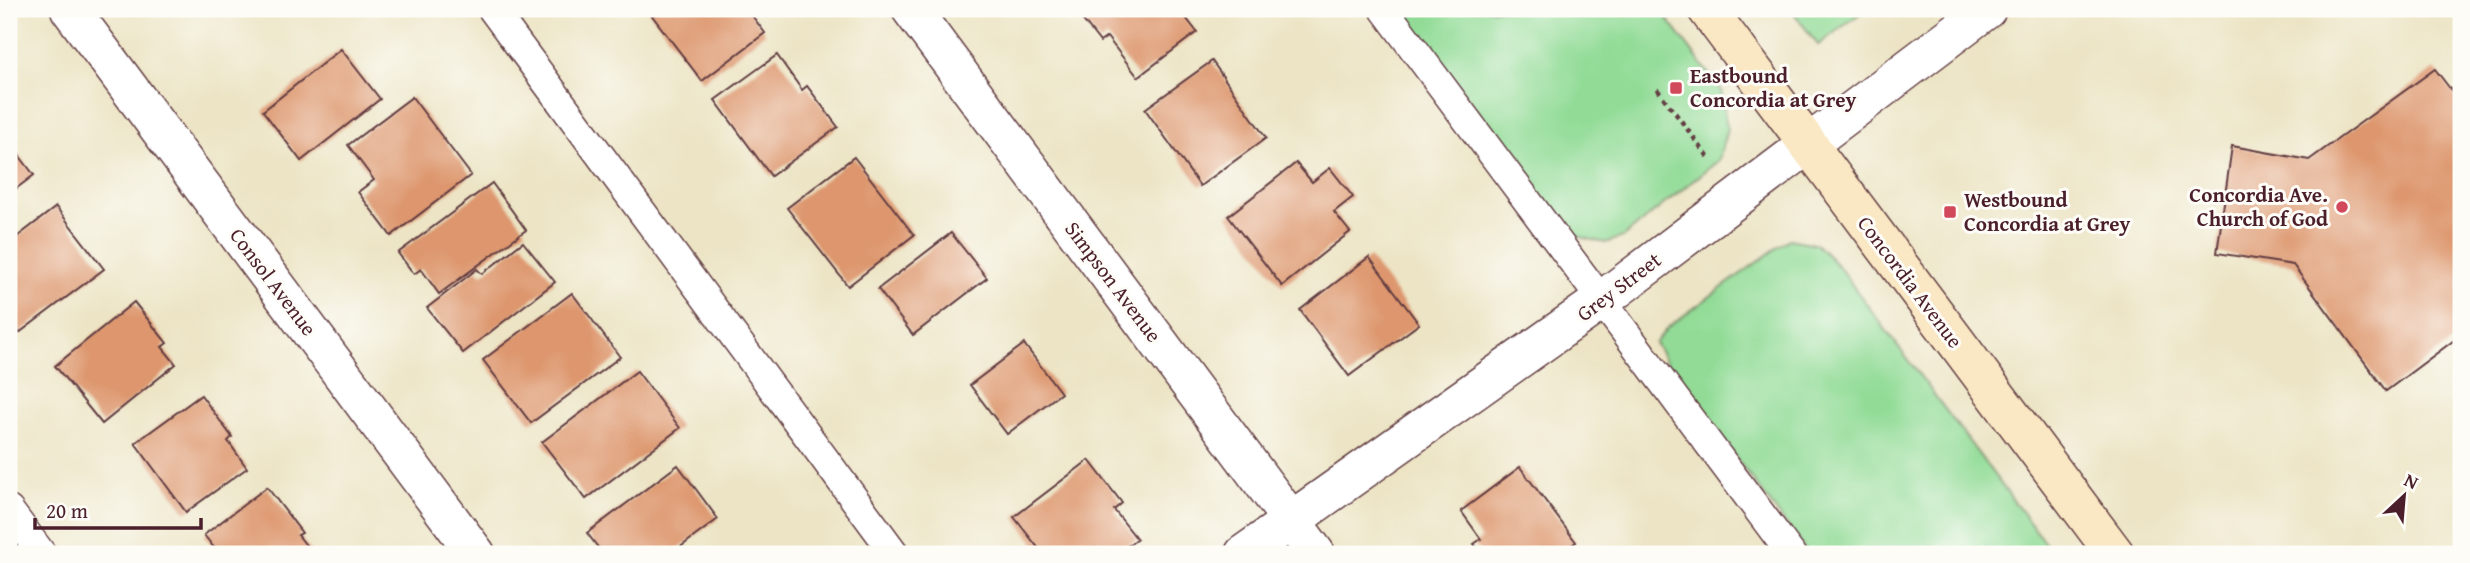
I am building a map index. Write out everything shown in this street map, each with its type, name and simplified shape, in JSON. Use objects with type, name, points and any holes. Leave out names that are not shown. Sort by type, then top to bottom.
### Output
[{"type":"main road","name":"Concordia Avenue","points":[[1707,9],[2115,554]]},
{"type":"street","name":"Consol Avenue","points":[[71,9],[476,554]]},
{"type":"street","name":"Simpson Avenue","points":[[911,9],[1316,554]]},
{"type":"street","name":"Grey Street","points":[[1244,554],[1601,301],[1987,9]]},
{"type":"lane","points":[[492,9],[895,554]]},
{"type":"lane","points":[[1384,9],[1791,554]]},
{"type":"lane","points":[[9,510],[42,554]]},
{"type":"green space","points":[[1401,9],[1660,9],[1721,90],[1727,129],[1719,160],[1623,237],[1605,243],[1573,235],[1558,220]]},
{"type":"green space","points":[[1791,9],[1866,9],[1818,45]]},
{"type":"green space","points":[[1789,239],[1816,244],[1838,266],[2053,554],[1808,554],[1671,371],[1655,343],[1668,327]]},
{"type":"building","points":[[647,9],[747,9],[765,33],[702,81]]},
{"type":"building","points":[[1074,9],[1179,9],[1197,32],[1138,77],[1107,37],[1100,42]]},
{"type":"building","points":[[341,49],[380,99],[301,161],[263,111]]},
{"type":"building","points":[[777,55],[802,90],[807,86],[838,127],[771,176],[715,100]]},
{"type":"building","points":[[1212,61],[1266,138],[1200,186],[1145,109]]},
{"type":"building","name":"Concordia Ave. Church of God","points":[[2435,69],[2461,103],[2461,335],[2386,391],[2293,265],[2217,253],[2232,146],[2309,160]]},
{"type":"building","points":[[412,97],[471,175],[391,236],[358,192],[374,180],[348,145]]},
{"type":"building","points":[[9,142],[34,175],[9,194]]},
{"type":"building","points":[[854,157],[914,235],[848,286],[787,208]]},
{"type":"building","points":[[1296,163],[1312,182],[1330,168],[1353,197],[1334,212],[1350,232],[1282,286],[1228,216]]},
{"type":"building","points":[[492,183],[526,230],[439,294],[421,269],[414,274],[398,253]]},
{"type":"building","points":[[56,207],[104,269],[19,333],[9,319],[9,243]]},
{"type":"building","points":[[951,233],[987,278],[913,335],[878,289]]},
{"type":"building","points":[[523,242],[555,282],[463,353],[427,308],[477,269],[482,274]]},
{"type":"building","points":[[1369,257],[1419,324],[1349,376],[1300,310]]},
{"type":"building","points":[[572,293],[620,357],[531,423],[483,360]]},
{"type":"building","points":[[134,302],[167,343],[162,347],[176,364],[102,424],[55,366]]},
{"type":"building","points":[[1024,344],[1061,393],[1007,434],[970,385]]},
{"type":"building","points":[[637,371],[680,428],[586,499],[542,442]]},
{"type":"building","points":[[201,395],[232,437],[228,441],[247,468],[186,512],[135,443]]},
{"type":"building","points":[[1089,460],[1122,503],[1114,510],[1137,539],[1117,554],[1043,554],[1014,517]]},
{"type":"building","points":[[678,465],[718,519],[671,554],[603,554],[587,533]]},
{"type":"building","points":[[1520,467],[1576,542],[1559,554],[1482,554],[1474,544],[1481,539],[1461,511]]},
{"type":"building","points":[[267,487],[302,533],[298,535],[313,554],[219,554],[204,535]]},
{"type":"place","name":"Eastbound Concordia at Grey","points":[[1676,88]]},
{"type":"place","name":"Concordia Ave. Church of God","points":[[2342,207]]},
{"type":"place","name":"Westbound Concordia at Grey","points":[[1950,212]]}]
